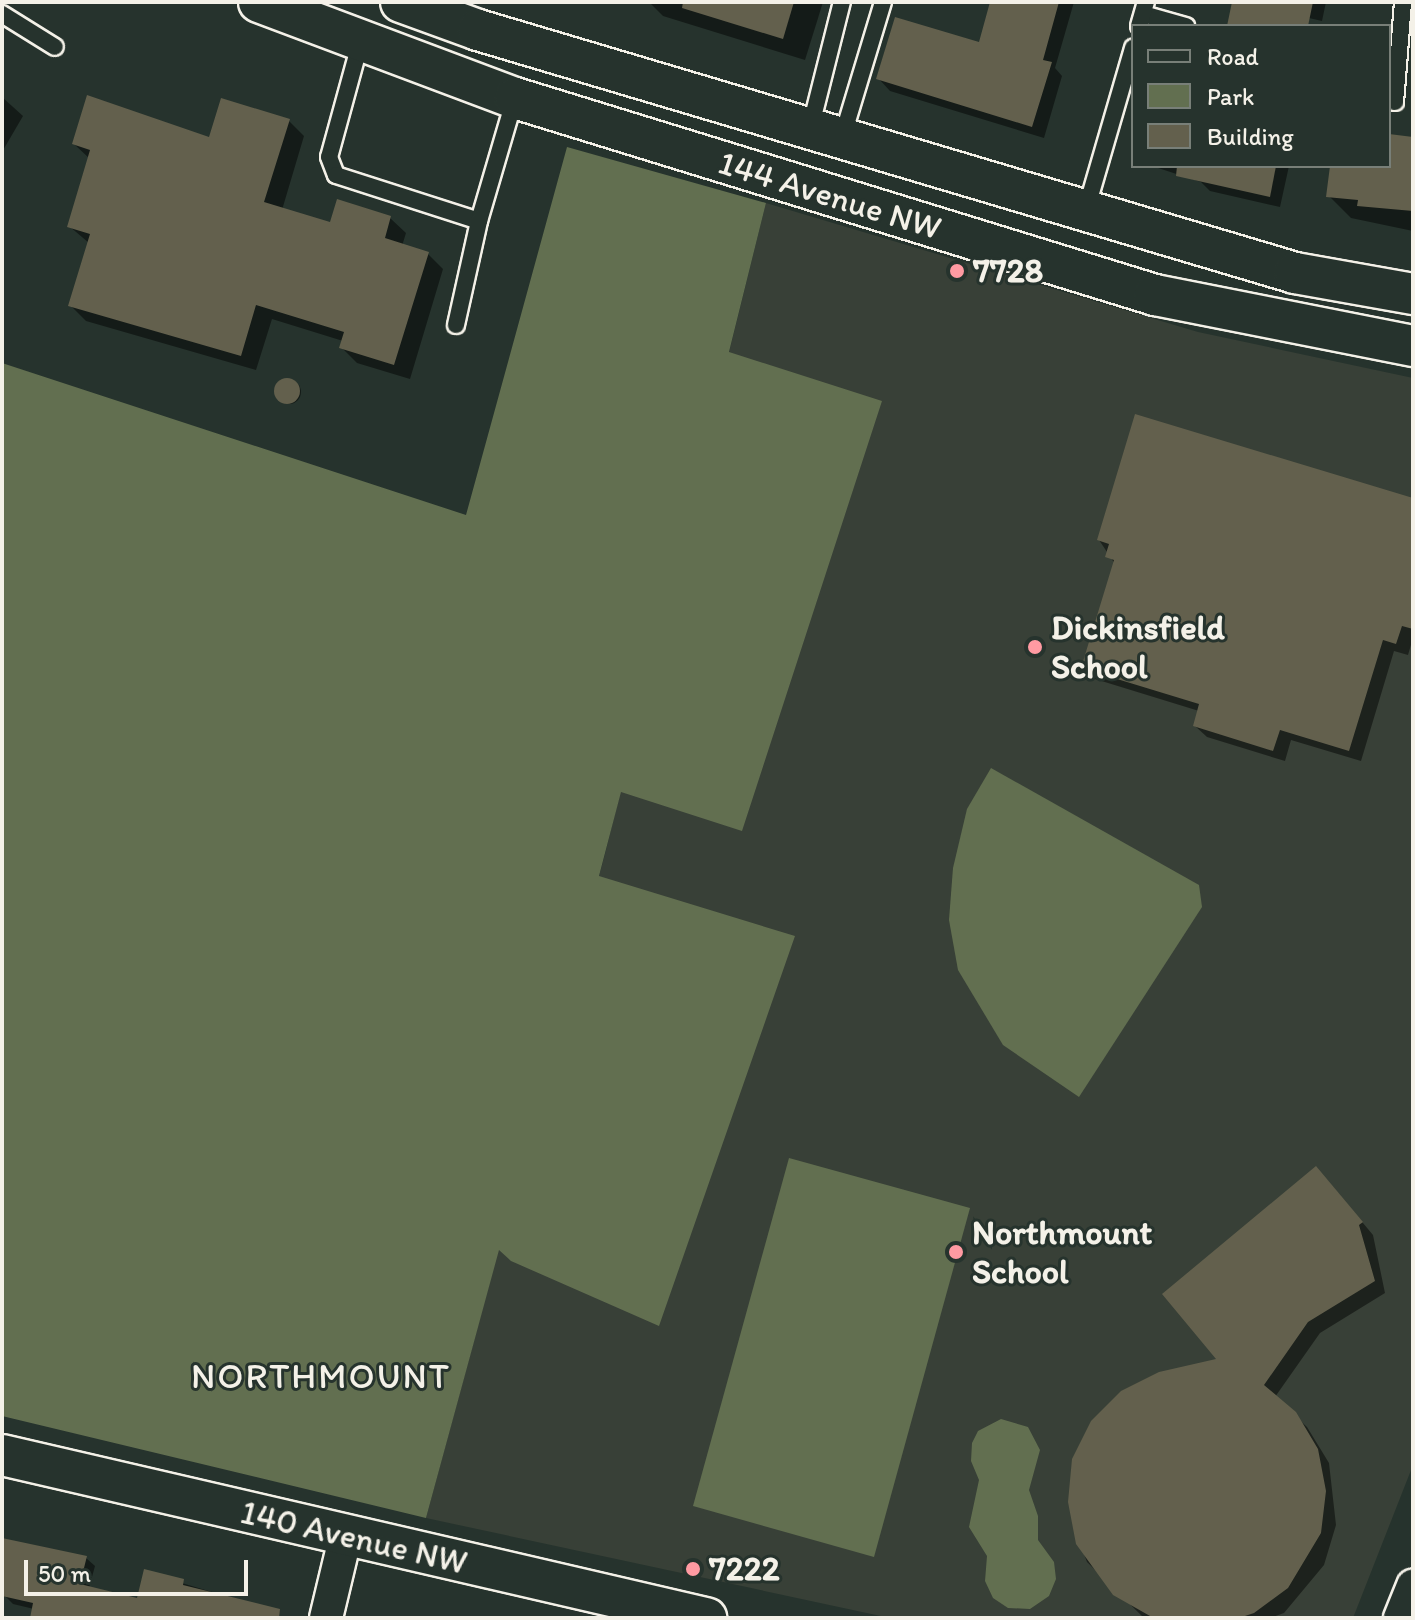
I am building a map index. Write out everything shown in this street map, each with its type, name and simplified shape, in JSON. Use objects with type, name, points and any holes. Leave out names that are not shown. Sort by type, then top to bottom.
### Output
[{"type":"street","name":"144 Avenue NW","points":[[259,2],[360,44],[515,98],[1155,295],[1413,346]]},
{"type":"street","name":"144 Avenue NW","points":[[401,2],[478,30],[1295,273],[1413,294]]},
{"type":"street","name":"140 Avenue NW","points":[[2,1455],[706,1618]]},
{"type":"street","points":[[326,1618],[346,1535]]},
{"type":"lane","points":[[826,135],[842,2]]},
{"type":"lane","points":[[826,135],[883,2]]},
{"type":"lane","points":[[1395,102],[1403,2]]},
{"type":"lane","points":[[2,14],[55,47]]},
{"type":"lane","points":[[1143,14],[1179,24]]},
{"type":"lane","points":[[360,44],[329,157],[336,175],[479,221]]},
{"type":"lane","points":[[1086,212],[1131,55]]},
{"type":"lane","points":[[456,325],[479,221],[515,98]]},
{"type":"shaded area","points":[[766,203],[1198,332],[1413,378],[1413,1465],[1353,1618],[890,1618],[426,1518],[605,854]]},
{"type":"green space","points":[[567,147],[766,203],[729,352],[882,401],[742,831],[621,792],[599,876],[795,936],[659,1326],[511,1261],[499,1250],[426,1518],[2,1416],[2,363],[466,515]]},
{"type":"green space","points":[[991,768],[1199,885],[1202,907],[1079,1097],[1003,1045],[958,970],[949,920],[953,868],[967,809]]},
{"type":"green space","points":[[789,1158],[970,1208],[874,1557],[693,1506]]},
{"type":"green space","points":[[1001,1419],[1028,1427],[1040,1450],[1029,1490],[1038,1516],[1038,1540],[1054,1562],[1056,1579],[1049,1596],[1030,1609],[1008,1608],[993,1598],[985,1581],[987,1556],[969,1527],[979,1480],[971,1461],[972,1443],[978,1431]]},
{"type":"building","points":[[683,2],[794,2],[783,39],[682,8]]},
{"type":"building","points":[[990,2],[1059,2],[1043,60],[1052,62],[1032,127],[876,79],[895,17],[979,42]]},
{"type":"building","points":[[1232,2],[1313,2],[1308,24],[1227,24]]},
{"type":"building","points":[[87,95],[209,137],[221,98],[290,119],[264,202],[330,222],[337,199],[391,216],[385,238],[429,252],[394,365],[339,348],[344,332],[256,305],[241,356],[68,306],[90,234],[67,227],[90,150],[72,144]]},
{"type":"building","points":[[1391,134],[1413,137],[1413,211],[1357,206],[1358,200],[1326,197],[1330,168],[1391,168]]},
{"type":"building","points":[[1177,168],[1276,168],[1270,197],[1176,176]]},
{"type":"building","points":[[287,378],[297,381],[300,391],[297,401],[287,404],[277,401],[274,391],[277,381]]},
{"type":"building","points":[[1135,414],[1413,498],[1413,629],[1402,626],[1396,644],[1383,640],[1349,751],[1280,730],[1273,751],[1193,726],[1199,704],[1081,668],[1114,560],[1105,557],[1109,544],[1097,540]]},
{"type":"building","points":[[1316,1166],[1363,1222],[1359,1225],[1375,1281],[1308,1322],[1264,1385],[1296,1412],[1318,1449],[1326,1491],[1321,1533],[1288,1588],[1254,1613],[1239,1618],[1150,1616],[1113,1595],[1076,1544],[1068,1502],[1072,1459],[1091,1421],[1121,1391],[1159,1372],[1216,1359],[1162,1294]]},
{"type":"building","points":[[2,1538],[87,1556],[80,1584],[137,1598],[144,1569],[184,1579],[183,1585],[280,1609],[279,1618],[30,1618],[33,1603],[2,1596]]},
{"type":"place","name":"7728","points":[[957,271]]},
{"type":"place","name":"Dickinsfield School","points":[[1035,647]]},
{"type":"place","name":"Northmount School","points":[[956,1252]]},
{"type":"place","name":"7222","points":[[693,1569]]},
{"type":"district","name":"NORTHMOUNT","points":[[321,1376]]}]
